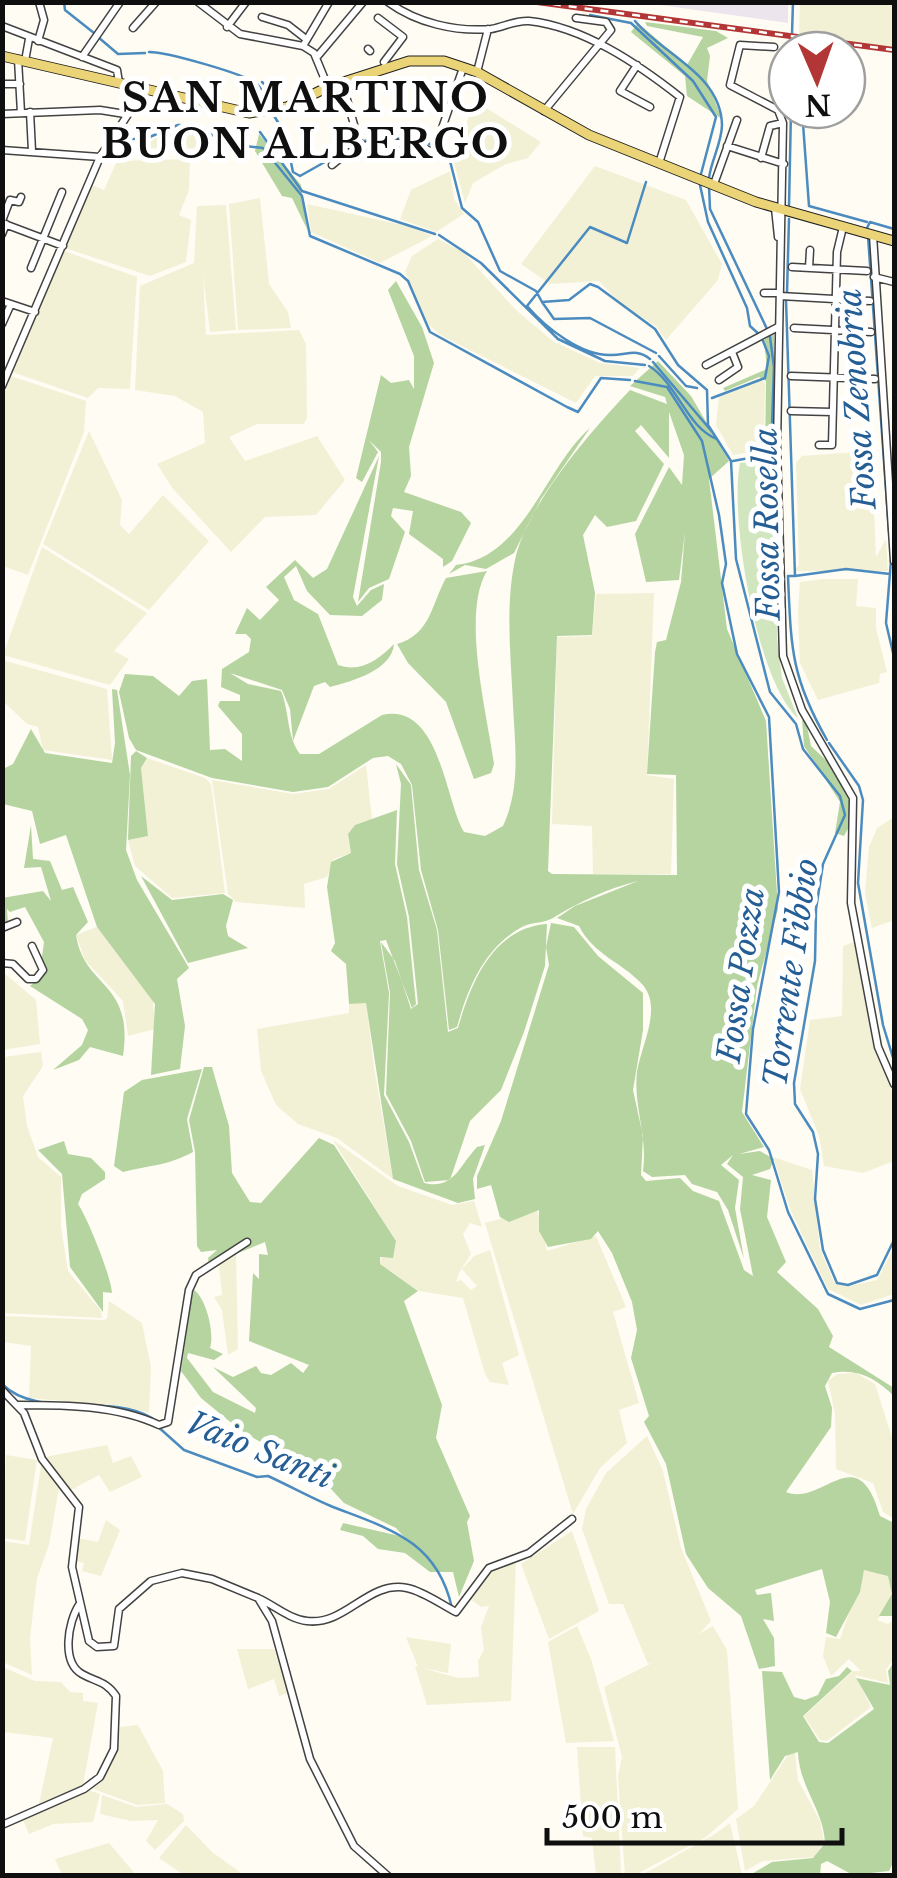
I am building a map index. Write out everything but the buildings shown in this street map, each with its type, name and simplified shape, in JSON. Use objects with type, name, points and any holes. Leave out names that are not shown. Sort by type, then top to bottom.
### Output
[{"type":"main road","points":[[2,56],[249,113],[287,107],[328,87],[376,71],[385,63],[428,59],[464,66],[588,135],[779,209],[894,241]]},
{"type":"street","points":[[32,151],[20,84],[22,60],[44,20],[38,2]]},
{"type":"street","points":[[82,57],[120,2]]},
{"type":"street","points":[[133,28],[156,2]]},
{"type":"street","points":[[198,2],[227,27],[259,39],[305,42]]},
{"type":"street","points":[[227,27],[246,2]]},
{"type":"street","points":[[305,42],[328,2]]},
{"type":"street","points":[[316,58],[364,2]]},
{"type":"street","points":[[388,2],[414,20],[488,29],[524,20],[600,44],[637,65],[681,99],[660,160]]},
{"type":"street","points":[[262,17],[288,25],[305,42],[328,87]]},
{"type":"street","points":[[371,51],[385,63],[403,37],[378,18]]},
{"type":"street","points":[[544,112],[612,25],[576,18]]},
{"type":"street","points":[[2,26],[116,70],[119,84]]},
{"type":"street","points":[[476,72],[488,29]]},
{"type":"street","points":[[767,47],[740,45],[730,84],[767,104]]},
{"type":"street","points":[[637,65],[620,91],[650,107]]},
{"type":"street","points":[[332,165],[360,146],[393,142],[433,153],[464,66]]},
{"type":"street","points":[[342,82],[360,146]]},
{"type":"street","points":[[2,84],[20,84]]},
{"type":"street","points":[[2,386],[100,157],[144,90]]},
{"type":"street","points":[[2,114],[100,110],[125,114]]},
{"type":"street","points":[[714,184],[737,120]]},
{"type":"street","points":[[761,158],[769,130]]},
{"type":"street","points":[[783,130],[777,446],[783,656],[802,710],[853,798],[851,904],[878,1047],[894,1084]]},
{"type":"street","points":[[727,146],[784,164]]},
{"type":"street","points":[[2,150],[100,157]]},
{"type":"street","points":[[31,268],[62,192]]},
{"type":"street","points":[[2,234],[10,200],[19,202],[20,198]]},
{"type":"street","points":[[4,223],[63,246]]},
{"type":"street","points":[[819,445],[832,444],[836,270],[843,226]]},
{"type":"street","points":[[872,235],[878,379],[894,561]]},
{"type":"street","points":[[809,268],[810,250]]},
{"type":"street","points":[[792,266],[871,274],[894,282]]},
{"type":"street","points":[[764,294],[870,301]]},
{"type":"street","points":[[2,324],[7,303],[35,312]]},
{"type":"street","points":[[706,365],[779,326]]},
{"type":"street","points":[[794,328],[871,332]]},
{"type":"street","points":[[719,380],[738,368],[732,352]]},
{"type":"street","points":[[791,376],[894,381]]},
{"type":"street","points":[[791,410],[832,412]]},
{"type":"street","points":[[2,928],[17,922]]},
{"type":"street","points":[[2,963],[13,964],[28,979],[36,979],[42,970],[32,946]]},
{"type":"street","points":[[18,1405],[63,1404],[135,1415],[158,1425],[168,1422],[189,1290],[196,1275],[248,1242]]},
{"type":"street","points":[[2,1390],[18,1405],[42,1459],[79,1507],[72,1567],[89,1641],[105,1648],[114,1646],[116,1616],[125,1601],[151,1581],[168,1575],[196,1574],[258,1598],[292,1618],[314,1622],[348,1613],[380,1591],[408,1588],[456,1612],[490,1568],[529,1553],[572,1519]]},
{"type":"street","points":[[258,1598],[272,1621],[310,1759],[354,1846],[388,1876]]},
{"type":"street","points":[[2,1825],[94,1784],[112,1757],[116,1696],[101,1680],[83,1674],[71,1660],[70,1627],[79,1604]]},
{"type":"shaded area","points":[[646,3],[788,3],[788,23]]},
{"type":"green space","points":[[800,3],[894,3],[894,48],[867,44],[867,30],[799,30]]},
{"type":"green space","points":[[645,22],[716,31],[728,38],[707,48],[707,81],[722,119],[687,96],[685,76],[631,32],[638,23],[687,65],[703,37],[647,26]]},
{"type":"green space","points":[[475,101],[541,142],[528,158],[506,164],[473,183],[465,203],[453,159]]},
{"type":"green space","points":[[170,127],[198,127],[206,138],[230,149],[143,148]]},
{"type":"green space","points":[[259,134],[301,185],[307,229],[292,198],[282,196],[255,151]]},
{"type":"green space","points":[[190,159],[189,190],[179,215],[191,220],[186,262],[150,276],[65,248],[92,185],[104,190],[117,161]]},
{"type":"green space","points":[[595,166],[686,200],[722,264],[718,280],[666,340],[656,326],[622,305],[599,281],[550,284],[521,264]]},
{"type":"green space","points":[[450,171],[454,199],[464,214],[436,232],[400,219],[411,190]]},
{"type":"green space","points":[[260,198],[269,284],[288,312],[291,328],[238,330],[229,204]]},
{"type":"green space","points":[[307,204],[411,227],[432,236],[380,263],[311,232]]},
{"type":"green space","points":[[226,205],[236,330],[210,332],[203,275],[206,335],[299,330],[306,344],[307,418],[304,424],[257,424],[229,437],[245,461],[317,436],[345,480],[316,515],[265,517],[231,552],[173,489],[157,464],[205,443],[203,412],[175,396],[135,390],[140,286],[194,263],[197,206]]},
{"type":"green space","points":[[438,239],[464,253],[516,310],[554,342],[600,363],[640,368],[633,376],[595,376],[576,403],[442,336],[428,324],[405,272],[412,256]]},
{"type":"green space","points":[[64,251],[137,277],[130,389],[98,388],[88,398],[12,372]]},
{"type":"green space","points":[[396,281],[422,327],[434,363],[409,447],[411,476],[404,492],[461,512],[471,523],[452,561],[443,567],[443,559],[409,534],[413,511],[393,508],[391,516],[405,532],[389,579],[369,588],[358,602],[381,462],[381,452],[369,440],[378,452],[362,482],[356,478],[381,375],[391,383],[409,380],[414,389],[414,356],[388,290]]},
{"type":"green space","points":[[774,333],[775,453],[765,457],[766,381],[759,377],[725,391],[723,388],[767,369],[764,340]]},
{"type":"green space","points":[[658,361],[691,396],[729,461],[709,479],[727,629],[766,721],[778,909],[757,986],[742,1112],[764,1147],[739,1154],[760,1151],[774,1159],[770,1169],[752,1175],[771,1180],[767,1217],[786,1262],[777,1272],[818,1309],[833,1336],[829,1347],[894,1388],[894,1396],[866,1376],[832,1373],[825,1386],[832,1408],[831,1427],[786,1492],[813,1491],[850,1477],[861,1481],[871,1493],[880,1516],[894,1523],[894,1616],[879,1616],[892,1594],[888,1576],[864,1570],[860,1592],[836,1637],[826,1633],[830,1602],[822,1569],[755,1590],[757,1595],[771,1593],[774,1621],[763,1619],[774,1638],[775,1666],[759,1669],[741,1616],[708,1588],[686,1554],[666,1464],[644,1422],[649,1416],[631,1358],[637,1330],[632,1302],[612,1253],[598,1231],[591,1239],[548,1247],[539,1231],[539,1210],[509,1222],[500,1217],[491,1185],[477,1189],[477,1176],[501,1121],[549,965],[546,947],[551,923],[574,927],[598,956],[643,993],[643,1030],[633,1090],[642,1131],[636,1084],[651,1014],[648,992],[599,951],[579,926],[557,918],[575,906],[510,934],[480,969],[457,1027],[449,1030],[438,930],[421,870],[412,785],[401,764],[388,756],[373,758],[328,787],[293,792],[212,778],[136,750],[129,738],[119,692],[125,674],[153,676],[179,696],[192,681],[207,679],[210,750],[225,749],[242,761],[242,734],[218,706],[220,701],[240,701],[240,695],[221,687],[222,669],[249,652],[251,639],[246,634],[235,634],[247,608],[260,620],[279,600],[266,587],[295,560],[313,578],[327,569],[379,456],[353,597],[357,606],[371,590],[384,584],[382,600],[362,616],[330,615],[307,591],[296,566],[284,577],[294,600],[318,614],[338,665],[369,664],[394,644],[386,661],[360,678],[330,687],[325,682],[314,686],[293,741],[300,754],[319,754],[382,715],[401,715],[417,723],[428,738],[464,832],[485,836],[503,826],[515,782],[509,614],[515,560],[522,538],[562,469],[630,390],[667,404],[665,397],[630,386]],"holes":[[[669,412],[684,455],[682,485],[669,467],[635,534],[646,582],[679,580],[685,532],[681,582],[666,640],[657,642],[655,652],[647,774],[676,775],[677,875],[552,874],[548,871],[557,636],[592,635],[595,593],[583,535],[595,515],[607,527],[636,521],[664,464],[635,431],[641,425],[669,458]],[[230,673],[282,690],[290,709],[293,741],[281,691],[248,684]],[[638,881],[575,906],[604,892]],[[643,1139],[643,1171],[652,1177],[685,1175],[692,1184],[717,1192],[728,1210],[744,1259],[735,1208],[739,1180],[721,1165],[733,1155],[727,1164],[743,1177],[740,1209],[753,1276],[744,1270],[719,1201],[693,1191],[680,1178],[646,1181],[641,1175]]]},
{"type":"green space","points":[[11,376],[86,401],[84,432],[28,575],[3,566],[2,396]]},
{"type":"green space","points":[[757,379],[765,382],[764,450],[733,455],[716,425],[719,397]]},
{"type":"green space","points":[[590,428],[541,499],[514,553],[486,569],[465,565],[449,574],[456,565],[479,559],[499,546],[516,529]]},
{"type":"green space","points":[[89,431],[122,500],[120,525],[129,534],[163,495],[209,541],[149,610],[43,544]]},
{"type":"green space","points":[[857,452],[872,462],[876,557],[886,539],[888,571],[793,571],[799,565],[796,463],[802,456]]},
{"type":"green space","points":[[773,460],[777,637],[782,678],[798,718],[783,699],[759,636],[739,521],[740,463]]},
{"type":"green space","points":[[42,547],[147,613],[114,651],[129,659],[110,685],[3,655]]},
{"type":"green space","points":[[487,571],[476,612],[476,637],[494,764],[491,773],[474,779],[446,702],[408,663],[397,644],[423,626],[446,578]]},
{"type":"green space","points":[[858,579],[856,606],[876,608],[876,628],[887,672],[880,674],[879,683],[818,700],[800,663],[798,612],[800,582]]},
{"type":"green space","points":[[654,593],[647,775],[674,779],[671,874],[593,874],[592,826],[552,824],[557,637],[592,636],[596,594]]},
{"type":"green space","points":[[2,660],[107,689],[112,760],[43,750],[38,727],[27,724],[3,701]]},
{"type":"green space","points":[[112,689],[117,690],[130,775],[126,850],[137,880],[189,968],[177,979],[185,1026],[180,1069],[151,1075],[155,1004],[97,927],[66,835],[40,844],[32,811],[3,804],[3,769],[13,764],[31,729],[45,753],[112,763]]},
{"type":"green space","points":[[802,720],[806,721],[811,746],[828,762],[851,803],[850,825],[844,836],[835,833],[840,802],[804,746]]},
{"type":"green space","points":[[136,751],[147,758],[141,768],[148,836],[128,840],[131,756]]},
{"type":"green space","points":[[147,758],[205,778],[211,784],[225,893],[172,898],[135,866],[128,840],[148,836],[141,768]]},
{"type":"green space","points":[[396,764],[411,785],[419,870],[437,930],[448,1032],[458,1028],[487,960],[512,935],[547,924],[545,966],[524,1032],[501,1090],[470,1121],[450,1180],[425,1182],[411,1141],[386,1094],[390,993],[381,942],[395,961],[411,1009],[418,1004],[409,917],[397,864],[401,784]]},
{"type":"green space","points":[[366,765],[372,819],[355,825],[348,835],[351,853],[334,859],[327,877],[304,884],[305,908],[236,902],[228,894],[212,780],[293,794],[329,789]]},
{"type":"green space","points":[[397,810],[395,864],[407,917],[416,1004],[412,1008],[386,940],[380,941],[389,993],[384,1095],[409,1142],[424,1183],[449,1180],[477,1147],[485,1145],[473,1179],[475,1199],[458,1203],[393,1179],[366,1003],[349,1004],[346,964],[331,951],[335,943],[327,887],[331,862],[351,853],[348,834],[355,825]]},
{"type":"green space","points":[[894,817],[894,920],[872,928],[865,893],[869,847],[877,828]]},
{"type":"green space","points":[[31,825],[33,859],[50,861],[62,890],[73,887],[88,922],[76,935],[88,966],[115,999],[121,1013],[123,1056],[90,1047],[79,1060],[53,1070],[82,1045],[88,1030],[82,1019],[30,986],[39,978],[44,942],[25,907],[10,912],[7,909],[8,924],[3,924],[2,898],[43,891],[51,901],[41,867],[24,868]]},
{"type":"green space","points":[[141,876],[172,900],[223,894],[233,900],[226,926],[228,936],[248,948],[188,963]]},
{"type":"green space","points":[[97,927],[146,987],[153,1001],[155,1029],[128,1036],[123,1001],[85,960],[76,935]]},
{"type":"green space","points":[[854,942],[874,1049],[894,1095],[894,1161],[863,1173],[824,1166],[819,1136],[800,1089],[810,1020],[842,1016],[843,946]]},
{"type":"green space","points":[[3,972],[36,1000],[40,1044],[3,1050]]},
{"type":"green space","points":[[366,1002],[393,1179],[337,1138],[298,1124],[276,1105],[261,1071],[257,1029],[349,1013],[349,1004]]},
{"type":"green space","points":[[41,1052],[43,1066],[23,1096],[27,1126],[38,1157],[61,1177],[61,1227],[68,1271],[101,1311],[102,1318],[3,1313],[3,1057]]},
{"type":"green space","points":[[204,1067],[212,1067],[229,1126],[232,1173],[250,1202],[261,1203],[319,1138],[334,1145],[396,1241],[393,1258],[380,1257],[380,1264],[418,1291],[404,1301],[442,1405],[436,1438],[470,1516],[467,1522],[474,1561],[459,1597],[453,1572],[430,1572],[405,1553],[378,1549],[363,1536],[340,1530],[343,1523],[404,1537],[396,1528],[344,1503],[320,1477],[240,1430],[201,1398],[181,1371],[193,1289],[208,1316],[210,1348],[223,1354],[214,1360],[188,1353],[187,1358],[213,1392],[255,1413],[256,1408],[213,1367],[233,1377],[256,1366],[261,1373],[271,1375],[291,1363],[303,1373],[309,1365],[249,1341],[253,1273],[259,1279],[259,1254],[268,1255],[265,1242],[209,1265],[208,1258],[217,1250],[201,1252],[197,1246],[195,1152],[189,1120]]},
{"type":"green space","points":[[202,1069],[187,1119],[193,1152],[167,1163],[123,1172],[114,1166],[124,1092],[142,1080]]},
{"type":"green space","points":[[333,1140],[398,1186],[452,1205],[474,1201],[482,1227],[470,1223],[463,1234],[471,1254],[459,1273],[456,1282],[461,1280],[471,1290],[477,1286],[462,1269],[474,1256],[490,1250],[519,1355],[502,1363],[509,1385],[490,1382],[485,1374],[463,1298],[419,1291],[380,1264],[381,1258],[393,1257],[396,1241]]},
{"type":"green space","points":[[64,1141],[68,1154],[91,1158],[105,1172],[105,1179],[82,1194],[78,1204],[111,1285],[112,1293],[103,1292],[103,1312],[70,1267],[62,1174],[38,1150]]},
{"type":"green space","points":[[773,1157],[812,1170],[820,1249],[834,1282],[850,1286],[877,1280],[894,1248],[894,1294],[861,1305],[828,1289],[791,1211]]},
{"type":"green space","points":[[537,1209],[547,1251],[596,1236],[626,1307],[613,1312],[639,1403],[619,1410],[627,1443],[600,1468],[573,1514],[485,1223]]},
{"type":"green space","points":[[236,1252],[238,1349],[228,1355],[222,1310],[214,1297],[222,1295],[219,1265]]},
{"type":"green space","points":[[109,1301],[142,1323],[151,1367],[149,1413],[122,1406],[29,1398],[31,1346],[3,1342],[3,1316],[103,1320],[107,1319]]},
{"type":"green space","points":[[856,1373],[875,1384],[894,1444],[894,1519],[883,1512],[873,1483],[836,1469],[835,1414],[828,1381],[837,1374]]},
{"type":"green space","points":[[647,1436],[663,1471],[681,1548],[711,1621],[699,1634],[713,1626],[727,1650],[738,1809],[706,1837],[635,1875],[625,1876],[618,1776],[622,1757],[604,1687],[654,1662],[648,1664],[623,1604],[609,1604],[582,1529],[586,1509],[606,1473]]},
{"type":"green space","points":[[107,1445],[113,1463],[131,1456],[142,1477],[110,1492],[99,1475],[71,1490],[45,1457]]},
{"type":"green space","points":[[6,1455],[37,1460],[25,1541],[3,1538]]},
{"type":"green space","points":[[41,1465],[59,1488],[49,1545],[37,1578],[30,1638],[32,1675],[3,1662],[2,1541],[29,1545]]},
{"type":"green space","points":[[106,1520],[120,1530],[101,1576],[82,1571],[84,1563],[75,1561],[78,1538],[98,1542]]},
{"type":"green space","points":[[572,1531],[599,1611],[549,1639],[521,1564]]},
{"type":"green space","points":[[516,1559],[511,1701],[427,1705],[415,1666],[458,1678],[479,1677],[478,1661],[484,1650],[481,1627],[489,1606],[481,1607],[469,1598],[490,1571]]},
{"type":"green space","points":[[864,1570],[887,1573],[893,1583],[890,1605],[877,1620],[888,1624],[894,1620],[894,1659],[886,1669],[888,1683],[855,1675],[871,1707],[827,1741],[820,1740],[804,1716],[853,1671],[861,1671],[849,1659],[831,1676],[823,1656],[826,1637],[840,1639]]},
{"type":"green space","points":[[577,1626],[591,1659],[614,1741],[566,1743],[548,1642]]},
{"type":"green space","points":[[406,1637],[451,1644],[448,1673],[418,1667]]},
{"type":"green space","points":[[237,1649],[274,1649],[289,1693],[279,1696],[274,1679],[248,1689]]},
{"type":"green space","points":[[894,1662],[894,1861],[889,1871],[853,1875],[827,1861],[821,1864],[820,1875],[750,1875],[772,1862],[813,1858],[825,1843],[798,1752],[785,1756],[770,1780],[762,1671],[782,1672],[794,1697],[805,1700],[818,1695],[826,1679],[839,1676],[847,1667],[852,1671],[803,1716],[819,1742],[828,1743],[874,1709],[856,1678],[890,1685],[888,1671]]},
{"type":"green space","points":[[3,1667],[35,1681],[61,1682],[70,1692],[83,1693],[83,1701],[98,1703],[83,1785],[39,1804],[53,1738],[3,1732]]},
{"type":"green space","points":[[138,1725],[163,1771],[165,1803],[137,1805],[91,1788],[112,1763],[120,1727]]},
{"type":"green space","points":[[794,1746],[798,1780],[820,1821],[824,1842],[814,1857],[763,1861],[745,1871],[736,1819],[754,1806]]},
{"type":"green space","points":[[577,1747],[615,1747],[621,1875],[596,1875],[592,1838],[583,1836]]},
{"type":"green space","points":[[88,1790],[100,1794],[93,1822],[53,1824],[29,1834],[23,1820]]},
{"type":"green space","points":[[102,1795],[136,1807],[167,1804],[183,1814],[184,1821],[155,1850],[146,1841],[158,1820],[131,1821],[100,1814]]},
{"type":"green space","points":[[730,1823],[742,1875],[642,1875],[715,1834]]},
{"type":"green space","points":[[186,1825],[212,1852],[244,1875],[184,1875],[159,1858]]},
{"type":"green space","points":[[109,1843],[136,1875],[62,1875],[55,1859]]},
{"type":"waterway","name":"Torrente Fibbio","points":[[64,2],[65,10],[94,33]]},
{"type":"waterway","name":"Fossa Rosella","points":[[792,30],[793,2]]},
{"type":"waterway","points":[[590,15],[631,23],[693,81],[716,117],[701,174]]},
{"type":"waterway","points":[[635,21],[712,92],[719,107],[722,131],[709,178]]},
{"type":"waterway","name":"Torrente Fibbio","points":[[98,37],[118,54],[145,53]]},
{"type":"waterway","name":"Torrente Fibbio","points":[[149,52],[206,64],[251,80],[260,87],[270,107]]},
{"type":"waterway","name":"Torrente Fibbio","points":[[262,82],[271,91],[267,97]]},
{"type":"waterway","name":"Torrente Fibbio","points":[[273,114],[285,134],[293,172],[300,176],[362,141],[410,138],[437,146],[450,161],[462,208],[478,222],[500,271],[536,291],[542,302],[569,300],[590,284],[598,287],[655,329],[678,365],[707,390],[708,425],[731,461],[736,559],[770,692],[796,724],[803,749],[840,796],[845,815],[823,864],[816,909],[815,961],[794,1083],[795,1104],[813,1132],[818,1154],[815,1199],[823,1250],[837,1283],[848,1285],[877,1275],[894,1240]]},
{"type":"waterway","name":"Fossa Pozza","points":[[127,139],[145,139],[178,125],[197,126],[227,144],[263,148],[302,196],[310,236],[400,274],[408,281],[430,332],[567,407],[578,412],[601,378],[630,380]]},
{"type":"waterway","name":"Fossa Rosella","points":[[789,206],[791,130]]},
{"type":"waterway","points":[[803,130],[809,206],[867,222]]},
{"type":"waterway","points":[[260,132],[302,191],[435,234]]},
{"type":"waterway","points":[[646,182],[627,243],[590,227],[527,306],[554,331],[588,351],[611,355],[636,353],[650,359]]},
{"type":"waterway","points":[[700,185],[708,222],[747,308],[750,326],[761,336]]},
{"type":"waterway","points":[[709,186],[710,209],[767,329]]},
{"type":"waterway","name":"Fossa Rosella","points":[[787,293],[789,219]]},
{"type":"waterway","name":"Fossa Zenobria","points":[[867,228],[870,222],[894,229]]},
{"type":"waterway","points":[[439,235],[481,263],[558,339],[605,361],[645,365]]},
{"type":"waterway","name":"Fossa Zenobria","points":[[868,236],[889,532]]},
{"type":"waterway","name":"Fossa Rosella","points":[[786,300],[795,576],[788,576],[790,623],[795,661],[806,698],[827,740]]},
{"type":"waterway","name":"Torrente Fibbio","points":[[542,302],[554,319],[590,318],[656,353]]},
{"type":"waterway","points":[[733,461],[771,454],[774,367],[770,337]]},
{"type":"waterway","points":[[712,398],[765,378],[769,356],[763,341]]},
{"type":"waterway","name":"Torrente Fibbio","points":[[659,356],[686,386],[697,388]]},
{"type":"waterway","points":[[653,362],[714,434]]},
{"type":"waterway","name":"Fossa Pozza","points":[[649,366],[698,425],[717,439]]},
{"type":"waterway","name":"Fossa Pozza","points":[[635,381],[667,387],[702,441],[719,515],[726,564],[722,583],[737,654],[769,717],[779,892],[753,1029],[746,1114],[769,1150],[788,1212],[828,1294],[860,1309],[894,1300]]},
{"type":"waterway","name":"Fossa Zenobria","points":[[891,560],[886,623],[894,657]]},
{"type":"waterway","points":[[795,576],[846,569],[890,574]]},
{"type":"waterway","points":[[894,617],[894,625]]},
{"type":"waterway","name":"Fossa Rosella","points":[[829,743],[859,786],[863,800],[858,883],[883,1025],[894,1061]]},
{"type":"waterway","name":"Vaio Santi","points":[[2,1384],[34,1401],[115,1407],[152,1418]]},
{"type":"waterway","name":"Vaio Santi","points":[[156,1425],[184,1450],[257,1477],[268,1476],[392,1531],[423,1552],[435,1567],[452,1608]]},
{"type":"railway","points":[[537,2],[894,50]]},
{"type":"district","name":"SAN MARTINO BUON ALBERGO","points":[[306,121]]}]
